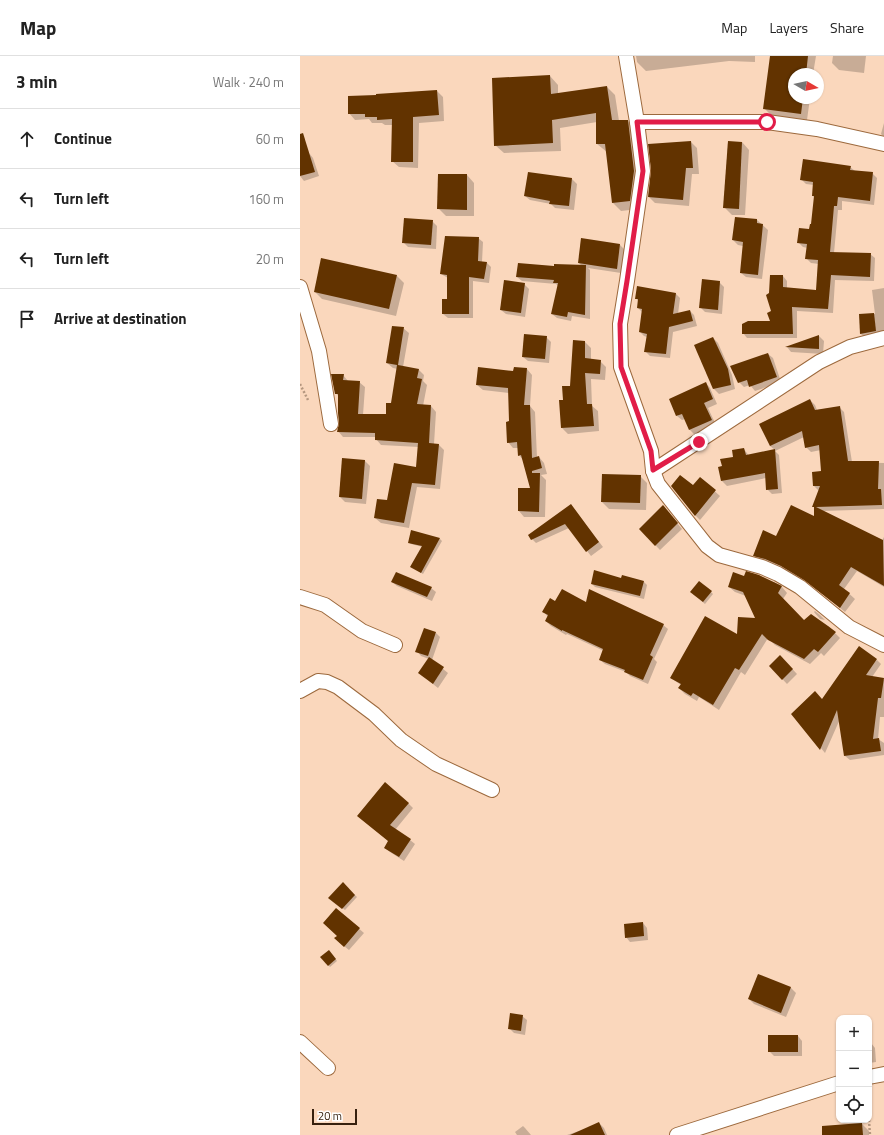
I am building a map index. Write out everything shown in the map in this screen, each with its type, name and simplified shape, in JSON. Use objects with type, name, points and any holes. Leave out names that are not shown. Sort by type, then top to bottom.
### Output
[{"type":"street","points":[[626,56],[637,122],[643,171],[620,324],[621,367],[651,451],[653,470],[658,484],[707,546],[720,555],[731,560],[762,567],[778,574],[800,587],[849,628],[884,645]]},
{"type":"street","points":[[637,122],[767,122],[817,129],[884,144]]},
{"type":"street","points":[[300,287],[318,351],[331,424]]},
{"type":"street","points":[[653,470],[819,362],[850,347],[884,338]]},
{"type":"street","points":[[300,597],[324,606],[362,631],[395,645]]},
{"type":"street","points":[[300,691],[318,681],[327,682],[338,687],[374,714],[401,740],[436,764],[492,790]]},
{"type":"street","points":[[300,1042],[328,1068]]},
{"type":"street","points":[[872,1076],[884,1074]]},
{"type":"street","points":[[677,1135],[836,1084]]},
{"type":"path","points":[[300,384],[308,400]]},
{"type":"path","points":[[869,1123],[870,1135]]},
{"type":"building","points":[[770,56],[808,56],[807,68],[788,68],[788,104],[802,104],[801,114],[763,109]]},
{"type":"building","points":[[550,75],[551,94],[607,86],[612,120],[628,120],[634,171],[630,201],[612,203],[605,144],[596,144],[596,113],[552,120],[553,143],[494,146],[492,78]]},
{"type":"building","points":[[437,90],[439,115],[413,117],[413,162],[391,162],[392,119],[377,120],[377,117],[365,117],[365,114],[348,114],[348,96]]},
{"type":"building","points":[[303,133],[315,172],[300,176],[300,134]]},
{"type":"building","points":[[691,141],[693,168],[686,168],[683,200],[648,197],[651,170],[648,144]]},
{"type":"building","points":[[728,141],[742,142],[739,209],[723,208]]},
{"type":"building","points":[[803,159],[851,166],[850,170],[873,172],[870,201],[838,197],[837,206],[834,206],[830,252],[871,253],[870,277],[831,275],[828,309],[792,307],[793,334],[742,334],[742,324],[748,321],[770,321],[767,313],[771,311],[766,295],[769,293],[770,275],[783,275],[783,287],[816,290],[818,260],[805,259],[807,244],[797,243],[799,228],[809,229],[811,224],[814,196],[812,196],[813,182],[800,180]]},
{"type":"building","points":[[528,172],[572,178],[569,206],[549,204],[550,201],[524,196]]},
{"type":"building","points":[[438,174],[467,174],[467,210],[437,209]]},
{"type":"building","points":[[735,217],[757,219],[757,223],[763,224],[758,275],[740,273],[743,242],[732,240]]},
{"type":"building","points":[[404,218],[433,220],[431,245],[402,243]]},
{"type":"building","points":[[445,236],[479,237],[478,261],[487,262],[484,279],[469,277],[469,314],[442,314],[442,299],[447,299],[447,275],[440,274]]},
{"type":"building","points":[[581,238],[620,244],[617,269],[578,263]]},
{"type":"building","points":[[321,258],[397,275],[389,309],[314,292]]},
{"type":"building","points":[[518,263],[554,266],[554,264],[586,265],[585,315],[568,312],[567,317],[551,314],[558,283],[553,283],[554,280],[516,277]]},
{"type":"building","points":[[702,279],[720,281],[718,310],[699,308]]},
{"type":"building","points":[[504,280],[525,283],[521,313],[500,310]]},
{"type":"building","points":[[637,286],[676,293],[673,314],[690,310],[693,321],[669,327],[666,354],[644,352],[647,334],[639,332],[642,309],[637,308],[638,299],[635,299]]},
{"type":"building","points":[[874,313],[876,331],[860,334],[859,314]]},
{"type":"building","points":[[392,326],[404,327],[398,365],[419,369],[417,378],[422,379],[417,404],[431,405],[429,443],[439,444],[435,485],[412,483],[404,523],[374,518],[377,499],[387,500],[394,463],[416,467],[418,443],[375,440],[375,433],[337,432],[339,423],[338,394],[335,394],[331,374],[344,374],[343,380],[360,381],[358,414],[386,414],[386,403],[391,403],[397,365],[386,363]]},
{"type":"building","points":[[524,334],[547,336],[545,359],[522,357]]},
{"type":"building","points":[[819,335],[819,349],[785,347]]},
{"type":"building","points":[[713,337],[728,369],[731,385],[713,389],[694,345]]},
{"type":"building","points":[[573,340],[585,341],[585,358],[601,360],[600,374],[585,373],[587,404],[592,404],[594,426],[561,428],[559,400],[563,400],[562,386],[570,386]]},
{"type":"building","points":[[768,353],[777,377],[749,387],[747,380],[738,383],[730,366]]},
{"type":"building","points":[[478,367],[513,371],[514,367],[527,368],[524,405],[530,405],[532,458],[539,456],[542,468],[532,471],[532,473],[540,473],[539,512],[518,511],[518,488],[530,488],[521,455],[518,456],[517,442],[507,443],[506,422],[509,421],[508,388],[476,385]]},
{"type":"building","points":[[706,382],[713,399],[704,403],[712,420],[689,430],[682,414],[676,416],[669,399]]},
{"type":"building","points":[[810,399],[815,410],[840,406],[848,461],[879,461],[878,489],[881,489],[882,505],[816,507],[883,540],[884,586],[851,567],[839,585],[850,593],[840,608],[804,580],[781,566],[765,559],[753,556],[763,530],[776,536],[791,505],[814,516],[814,507],[812,507],[820,486],[813,486],[812,472],[821,471],[819,445],[805,448],[802,431],[770,446],[759,424]]},
{"type":"building","points":[[744,448],[746,455],[775,449],[778,489],[766,490],[765,473],[721,481],[718,467],[722,466],[720,459],[733,457],[732,450]]},
{"type":"building","points":[[342,458],[365,460],[362,499],[339,497]]},
{"type":"building","points":[[602,474],[641,475],[640,503],[601,502]]},
{"type":"building","points":[[680,475],[693,485],[700,477],[716,490],[695,516],[671,486]]},
{"type":"building","points":[[571,504],[599,542],[586,552],[565,524],[531,540],[528,535]]},
{"type":"building","points":[[663,505],[678,523],[655,546],[639,529]]},
{"type":"building","points":[[411,530],[440,538],[421,573],[410,567],[422,546],[408,543]]},
{"type":"building","points":[[594,570],[621,578],[622,575],[644,581],[640,596],[591,584]]},
{"type":"building","points":[[746,571],[759,575],[782,586],[778,593],[804,620],[811,614],[836,632],[818,652],[814,649],[804,659],[768,640],[762,634],[739,670],[735,668],[713,705],[693,693],[691,696],[678,688],[681,684],[670,678],[705,616],[737,634],[738,617],[755,618],[743,592],[728,587],[733,572],[744,576]]},
{"type":"building","points":[[396,572],[432,587],[427,597],[391,582]]},
{"type":"building","points":[[699,581],[712,591],[703,602],[690,592]]},
{"type":"building","points":[[562,589],[586,602],[589,589],[664,624],[650,655],[653,657],[643,680],[624,672],[625,670],[599,660],[603,649],[562,631],[545,621],[548,615],[542,612],[550,598],[555,601]]},
{"type":"building","points":[[424,628],[436,632],[428,656],[415,652]]},
{"type":"building","points":[[859,646],[877,659],[866,675],[884,678],[881,698],[878,698],[873,739],[879,738],[881,751],[844,756],[837,710],[820,750],[791,714],[815,691],[822,699]]},
{"type":"building","points":[[780,655],[793,669],[782,680],[769,666]]},
{"type":"building","points":[[429,657],[444,667],[433,684],[418,673]]},
{"type":"building","points":[[385,782],[409,803],[390,825],[411,839],[399,857],[384,848],[388,841],[357,816]]},
{"type":"building","points":[[343,882],[355,895],[342,909],[328,898]]},
{"type":"building","points":[[336,908],[360,928],[344,947],[334,938],[337,936],[323,923]]},
{"type":"building","points":[[643,922],[644,936],[625,938],[624,924]]},
{"type":"building","points":[[329,950],[336,959],[328,966],[320,957]]},
{"type":"building","points":[[758,974],[791,987],[781,1013],[748,999]]},
{"type":"building","points":[[510,1013],[523,1015],[521,1031],[508,1029]]},
{"type":"building","points":[[768,1035],[798,1035],[798,1052],[768,1052]]},
{"type":"building","points":[[599,1122],[605,1135],[570,1135]]},
{"type":"building","points":[[862,1123],[863,1135],[822,1135],[822,1126]]},
{"type":"route","points":[[699,442],[653,470],[651,451],[621,367],[620,324],[643,171],[637,122],[767,122]]}]
